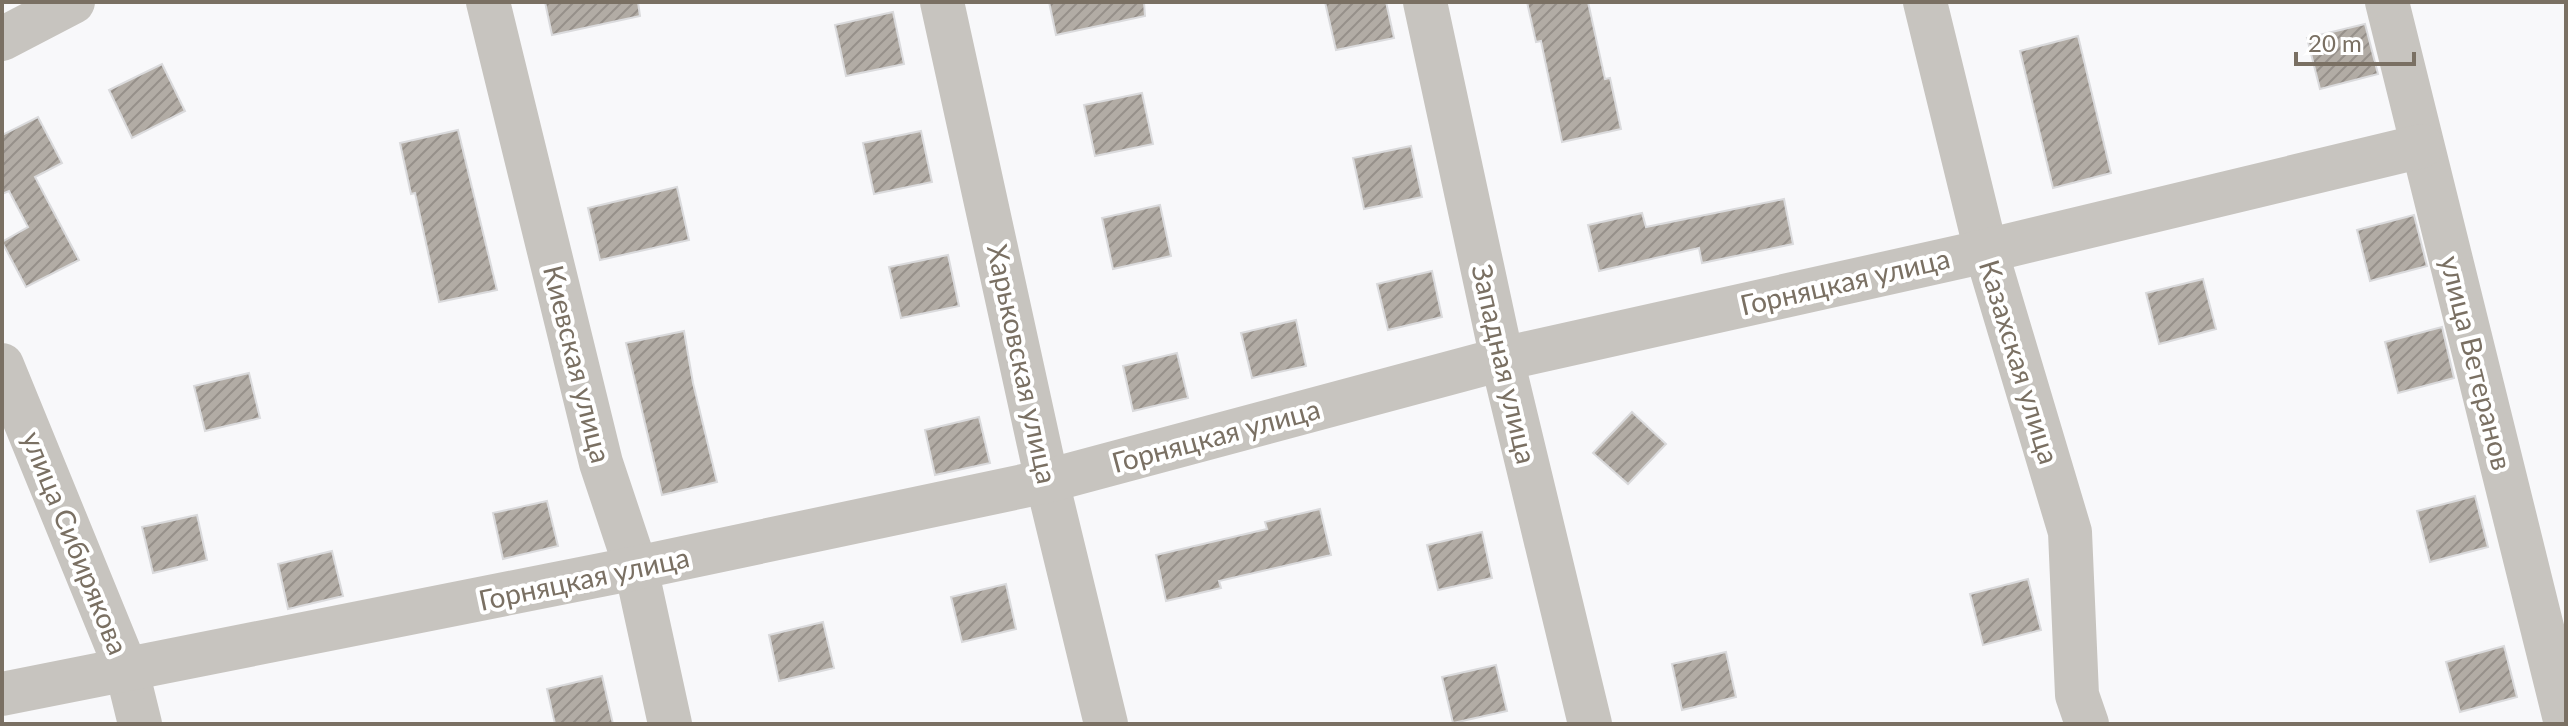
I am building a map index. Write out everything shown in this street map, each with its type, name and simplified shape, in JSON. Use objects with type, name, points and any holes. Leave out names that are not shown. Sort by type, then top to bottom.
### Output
[{"type":"street","points":[[2,39],[73,2]]},
{"type":"street","name":"Киевская улица","points":[[488,2],[601,463],[636,568],[670,724]]},
{"type":"street","name":"Харьковская улица","points":[[942,2],[1047,481],[1106,724]]},
{"type":"street","name":"Западная улица","points":[[1425,2],[1502,359],[1590,724]]},
{"type":"street","name":"Казахская улица","points":[[1925,2],[1986,251],[2070,532],[2077,695],[2087,724]]},
{"type":"street","name":"улица Ветеранов","points":[[2387,2],[2566,724]]},
{"type":"street","name":"Горняцкая улица","points":[[2,694],[636,568],[1047,481],[1502,359],[1986,251],[2422,146]]},
{"type":"street","name":"улица Сибирякова","points":[[2,365],[127,671],[140,724]]},
{"type":"building","points":[[545,2],[638,2],[640,16],[552,35]]},
{"type":"building","points":[[1049,2],[1144,2],[1145,16],[1056,35]]},
{"type":"building","points":[[1325,2],[1386,2],[1394,38],[1336,50]]},
{"type":"building","points":[[1527,2],[1588,2],[1605,79],[1610,78],[1621,129],[1562,142],[1541,41],[1536,42]]},
{"type":"building","points":[[893,12],[904,64],[846,76],[835,25]]},
{"type":"building","points":[[2365,24],[2378,74],[2320,89],[2307,38]]},
{"type":"building","points":[[2078,36],[2111,173],[2053,188],[2020,51]]},
{"type":"building","points":[[162,64],[185,111],[132,138],[109,90]]},
{"type":"building","points":[[1142,93],[1153,144],[1095,156],[1084,105]]},
{"type":"building","points":[[38,117],[62,163],[35,177],[79,260],[26,287],[2,242],[28,227],[9,191],[2,194],[2,135]]},
{"type":"building","points":[[458,130],[497,290],[439,302],[415,193],[411,194],[400,143]]},
{"type":"building","points":[[921,131],[932,182],[874,194],[863,143]]},
{"type":"building","points":[[1411,146],[1422,197],[1364,209],[1353,158]]},
{"type":"building","points":[[677,187],[689,240],[600,260],[588,208]]},
{"type":"building","points":[[1784,199],[1793,244],[1702,263],[1699,248],[1599,271],[1588,225],[1642,213],[1646,227]]},
{"type":"building","points":[[1160,205],[1171,256],[1113,269],[1102,218]]},
{"type":"building","points":[[2414,215],[2427,266],[2370,281],[2357,230]]},
{"type":"building","points":[[948,255],[959,306],[901,318],[889,267]]},
{"type":"building","points":[[1432,271],[1442,317],[1388,330],[1377,284]]},
{"type":"building","points":[[2203,279],[2216,329],[2159,344],[2146,293]]},
{"type":"building","points":[[1296,320],[1306,366],[1252,378],[1241,333]]},
{"type":"building","points":[[2442,327],[2454,378],[2398,393],[2385,342]]},
{"type":"building","points":[[684,331],[717,482],[662,495],[626,343]]},
{"type":"building","points":[[1177,353],[1188,398],[1133,411],[1123,366]]},
{"type":"building","points":[[249,373],[260,418],[205,431],[194,386]]},
{"type":"building","points":[[1632,412],[1666,444],[1628,484],[1593,453]]},
{"type":"building","points":[[979,417],[990,463],[935,475],[925,430]]},
{"type":"building","points":[[2475,496],[2488,547],[2430,562],[2417,511]]},
{"type":"building","points":[[547,501],[558,546],[503,559],[493,513]]},
{"type":"building","points":[[1320,509],[1331,555],[1219,581],[1221,588],[1166,601],[1156,555],[1267,529],[1265,522]]},
{"type":"building","points":[[197,515],[207,560],[153,573],[142,527]]},
{"type":"building","points":[[1482,532],[1492,578],[1438,590],[1427,545]]},
{"type":"building","points":[[332,551],[343,596],[288,609],[278,564]]},
{"type":"building","points":[[2028,579],[2041,630],[1983,645],[1970,594]]},
{"type":"building","points":[[1006,584],[1016,629],[962,642],[951,597]]},
{"type":"building","points":[[823,622],[834,668],[779,681],[769,635]]},
{"type":"building","points":[[2504,646],[2517,697],[2460,712],[2446,662]]},
{"type":"building","points":[[1726,652],[1736,697],[1682,710],[1672,664]]},
{"type":"building","points":[[1496,665],[1507,711],[1453,723],[1442,677]]},
{"type":"building","points":[[602,676],[613,724],[555,724],[547,689]]}]
